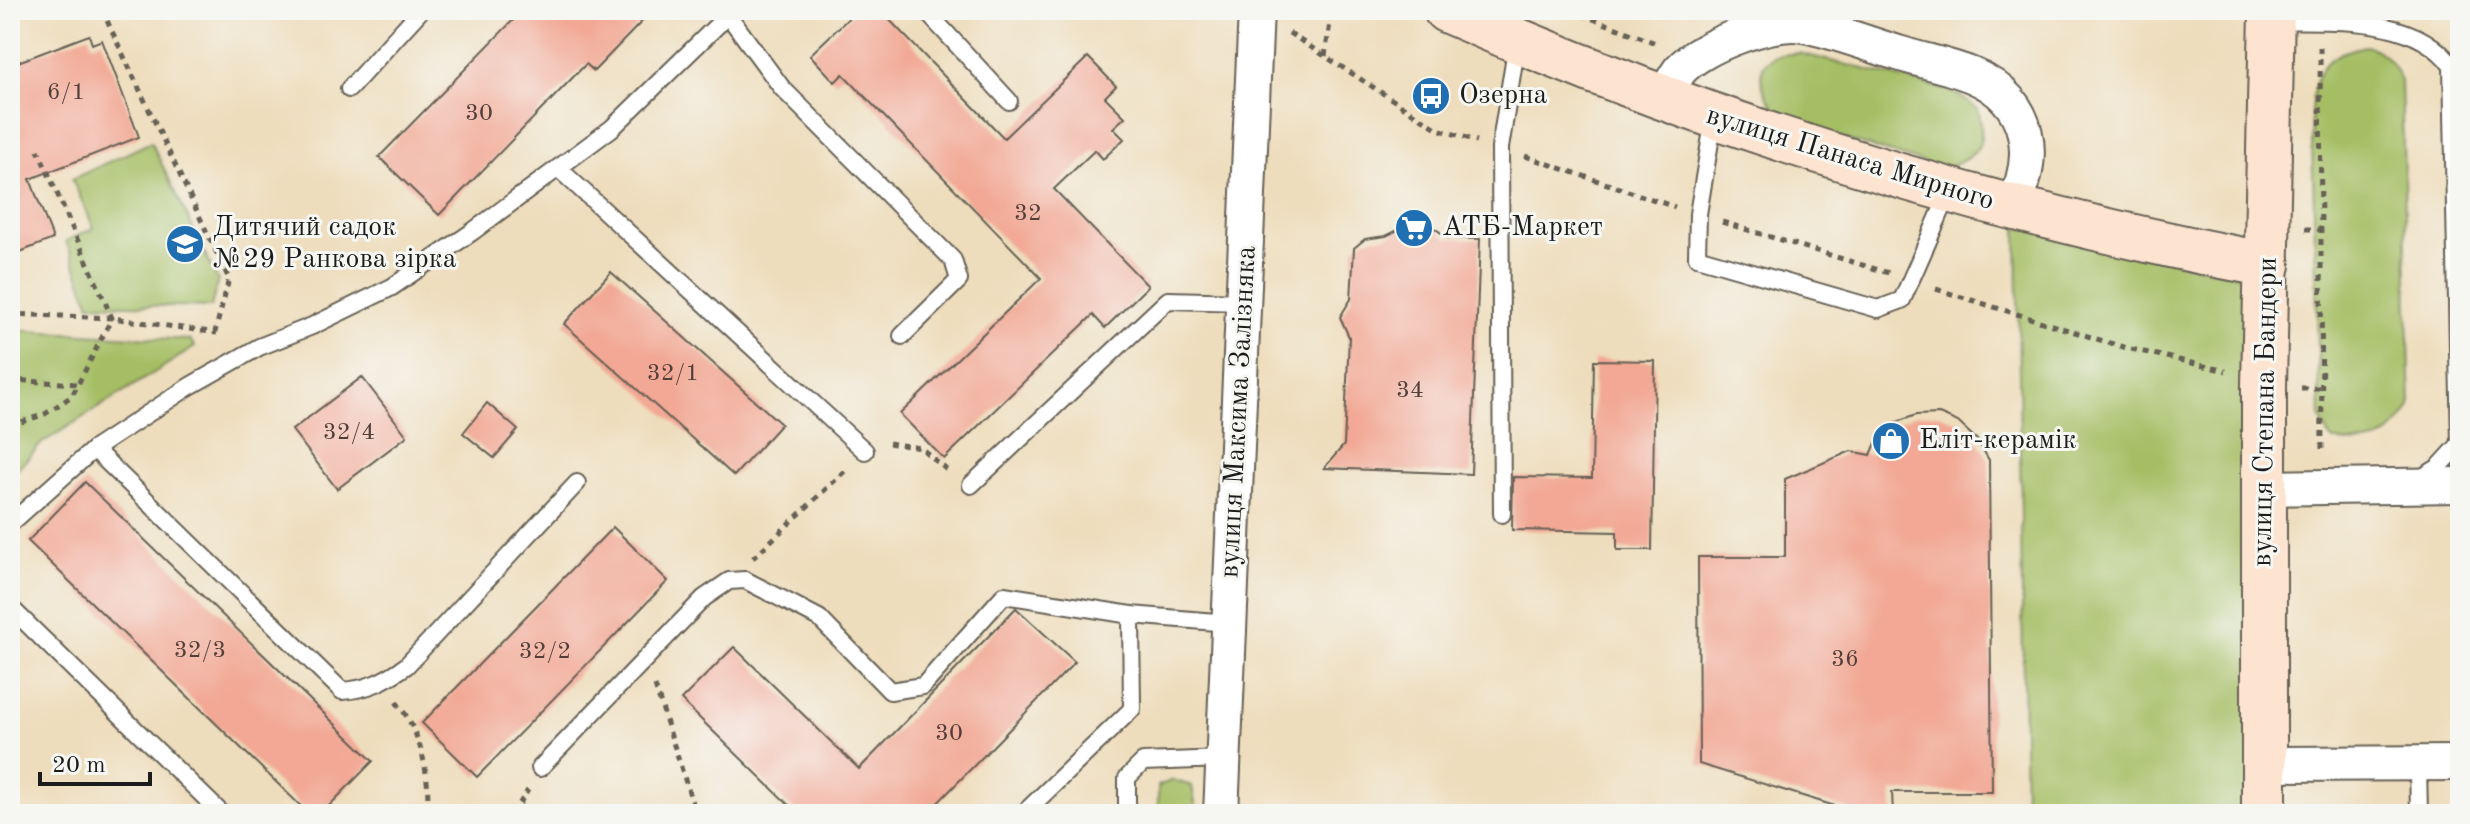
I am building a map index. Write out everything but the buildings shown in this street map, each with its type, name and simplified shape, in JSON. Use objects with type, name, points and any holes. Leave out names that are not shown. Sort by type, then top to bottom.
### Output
[{"type":"main road","name":"вулиця Панаса Мирного","points":[[1446,10],[1714,118],[1949,192],[2115,235],[2268,265]]},
{"type":"main road","name":"вулиця Степана Бандери","points":[[2264,814],[2264,386],[2272,15]]},
{"type":"street","name":"вулиця Максима Залізняка","points":[[1221,814],[1256,12]]},
{"type":"street","points":[[1665,97],[1681,69],[1737,36],[1770,27],[1801,24],[1975,77],[2003,94],[2016,112],[2025,135],[2029,163],[2021,191],[2011,209]]},
{"type":"street","points":[[2264,488],[2460,485]]},
{"type":"street","points":[[2264,764],[2460,763]]},
{"type":"lane","points":[[349,89],[421,10]]},
{"type":"lane","points":[[925,10],[1009,101]]},
{"type":"lane","points":[[10,524],[94,449],[259,347],[312,326],[392,287],[612,128],[731,13],[782,88],[953,260],[959,280],[902,336]]},
{"type":"lane","points":[[2272,15],[2320,22],[2385,25],[2439,47],[2452,66],[2460,444],[2439,467],[2409,485]]},
{"type":"lane","points":[[1502,514],[1500,148],[1517,41]]},
{"type":"lane","points":[[1714,118],[1698,214],[1697,257],[1878,309],[1902,300],[1949,192]]},
{"type":"lane","points":[[558,168],[865,451]]},
{"type":"lane","points":[[971,485],[1168,300],[1244,302]]},
{"type":"lane","points":[[94,449],[342,691],[380,684],[406,666],[577,483]]},
{"type":"lane","points":[[540,768],[704,598],[729,581],[745,580],[819,618],[890,691],[923,686],[1004,595],[1131,615],[1229,623]]},
{"type":"lane","points":[[10,607],[222,814]]},
{"type":"lane","points":[[1023,814],[1132,709],[1131,615]]},
{"type":"lane","points":[[1127,814],[1127,778],[1143,762],[1223,759]]},
{"type":"lane","points":[[2418,764],[2419,814]]},
{"type":"path","points":[[102,10],[229,279],[215,332]]},
{"type":"path","points":[[1325,57],[1332,10]]},
{"type":"path","points":[[1570,10],[1695,59]]},
{"type":"path","points":[[1256,12],[1438,129],[2123,347],[2236,373],[2264,386]]},
{"type":"path","points":[[2320,22],[2322,487]]},
{"type":"path","points":[[38,150],[112,318]]},
{"type":"path","points":[[10,314],[112,318],[215,332],[259,347]]},
{"type":"path","points":[[10,426],[45,414],[72,396],[112,318]]},
{"type":"path","points":[[10,380],[78,384]]},
{"type":"path","points":[[729,581],[865,451],[885,443],[921,448],[943,469],[971,485]]},
{"type":"path","points":[[646,658],[696,814]]},
{"type":"path","points":[[380,684],[403,709],[420,746],[429,793],[427,814]]},
{"type":"green space","points":[[2366,46],[2388,59],[2401,81],[2411,407],[2387,435],[2356,444],[2331,439],[2320,418],[2311,109],[2315,83],[2324,65],[2340,53]]},
{"type":"green space","points":[[1799,53],[1952,91],[1978,109],[1982,132],[1978,147],[1966,159],[1945,169],[1787,122],[1764,91],[1762,72],[1773,57]]},
{"type":"green space","points":[[151,142],[218,280],[211,307],[90,304],[66,241],[94,228],[72,179]]},
{"type":"green space","points":[[2017,227],[2251,278],[2252,814],[2025,814]]},
{"type":"green space","points":[[10,330],[190,340],[195,347],[42,443],[10,477]]},
{"type":"green space","points":[[1173,780],[1192,786],[1197,814],[1158,814],[1158,786]]},
{"type":"place","name":"Озерна","points":[[1431,96]]},
{"type":"place","name":"АТБ-Маркет","points":[[1414,228]]},
{"type":"place","name":"Дитячий садок №29 Ранкова зірка","points":[[185,244]]},
{"type":"place","name":"Еліт-керамік","points":[[1891,441]]}]
